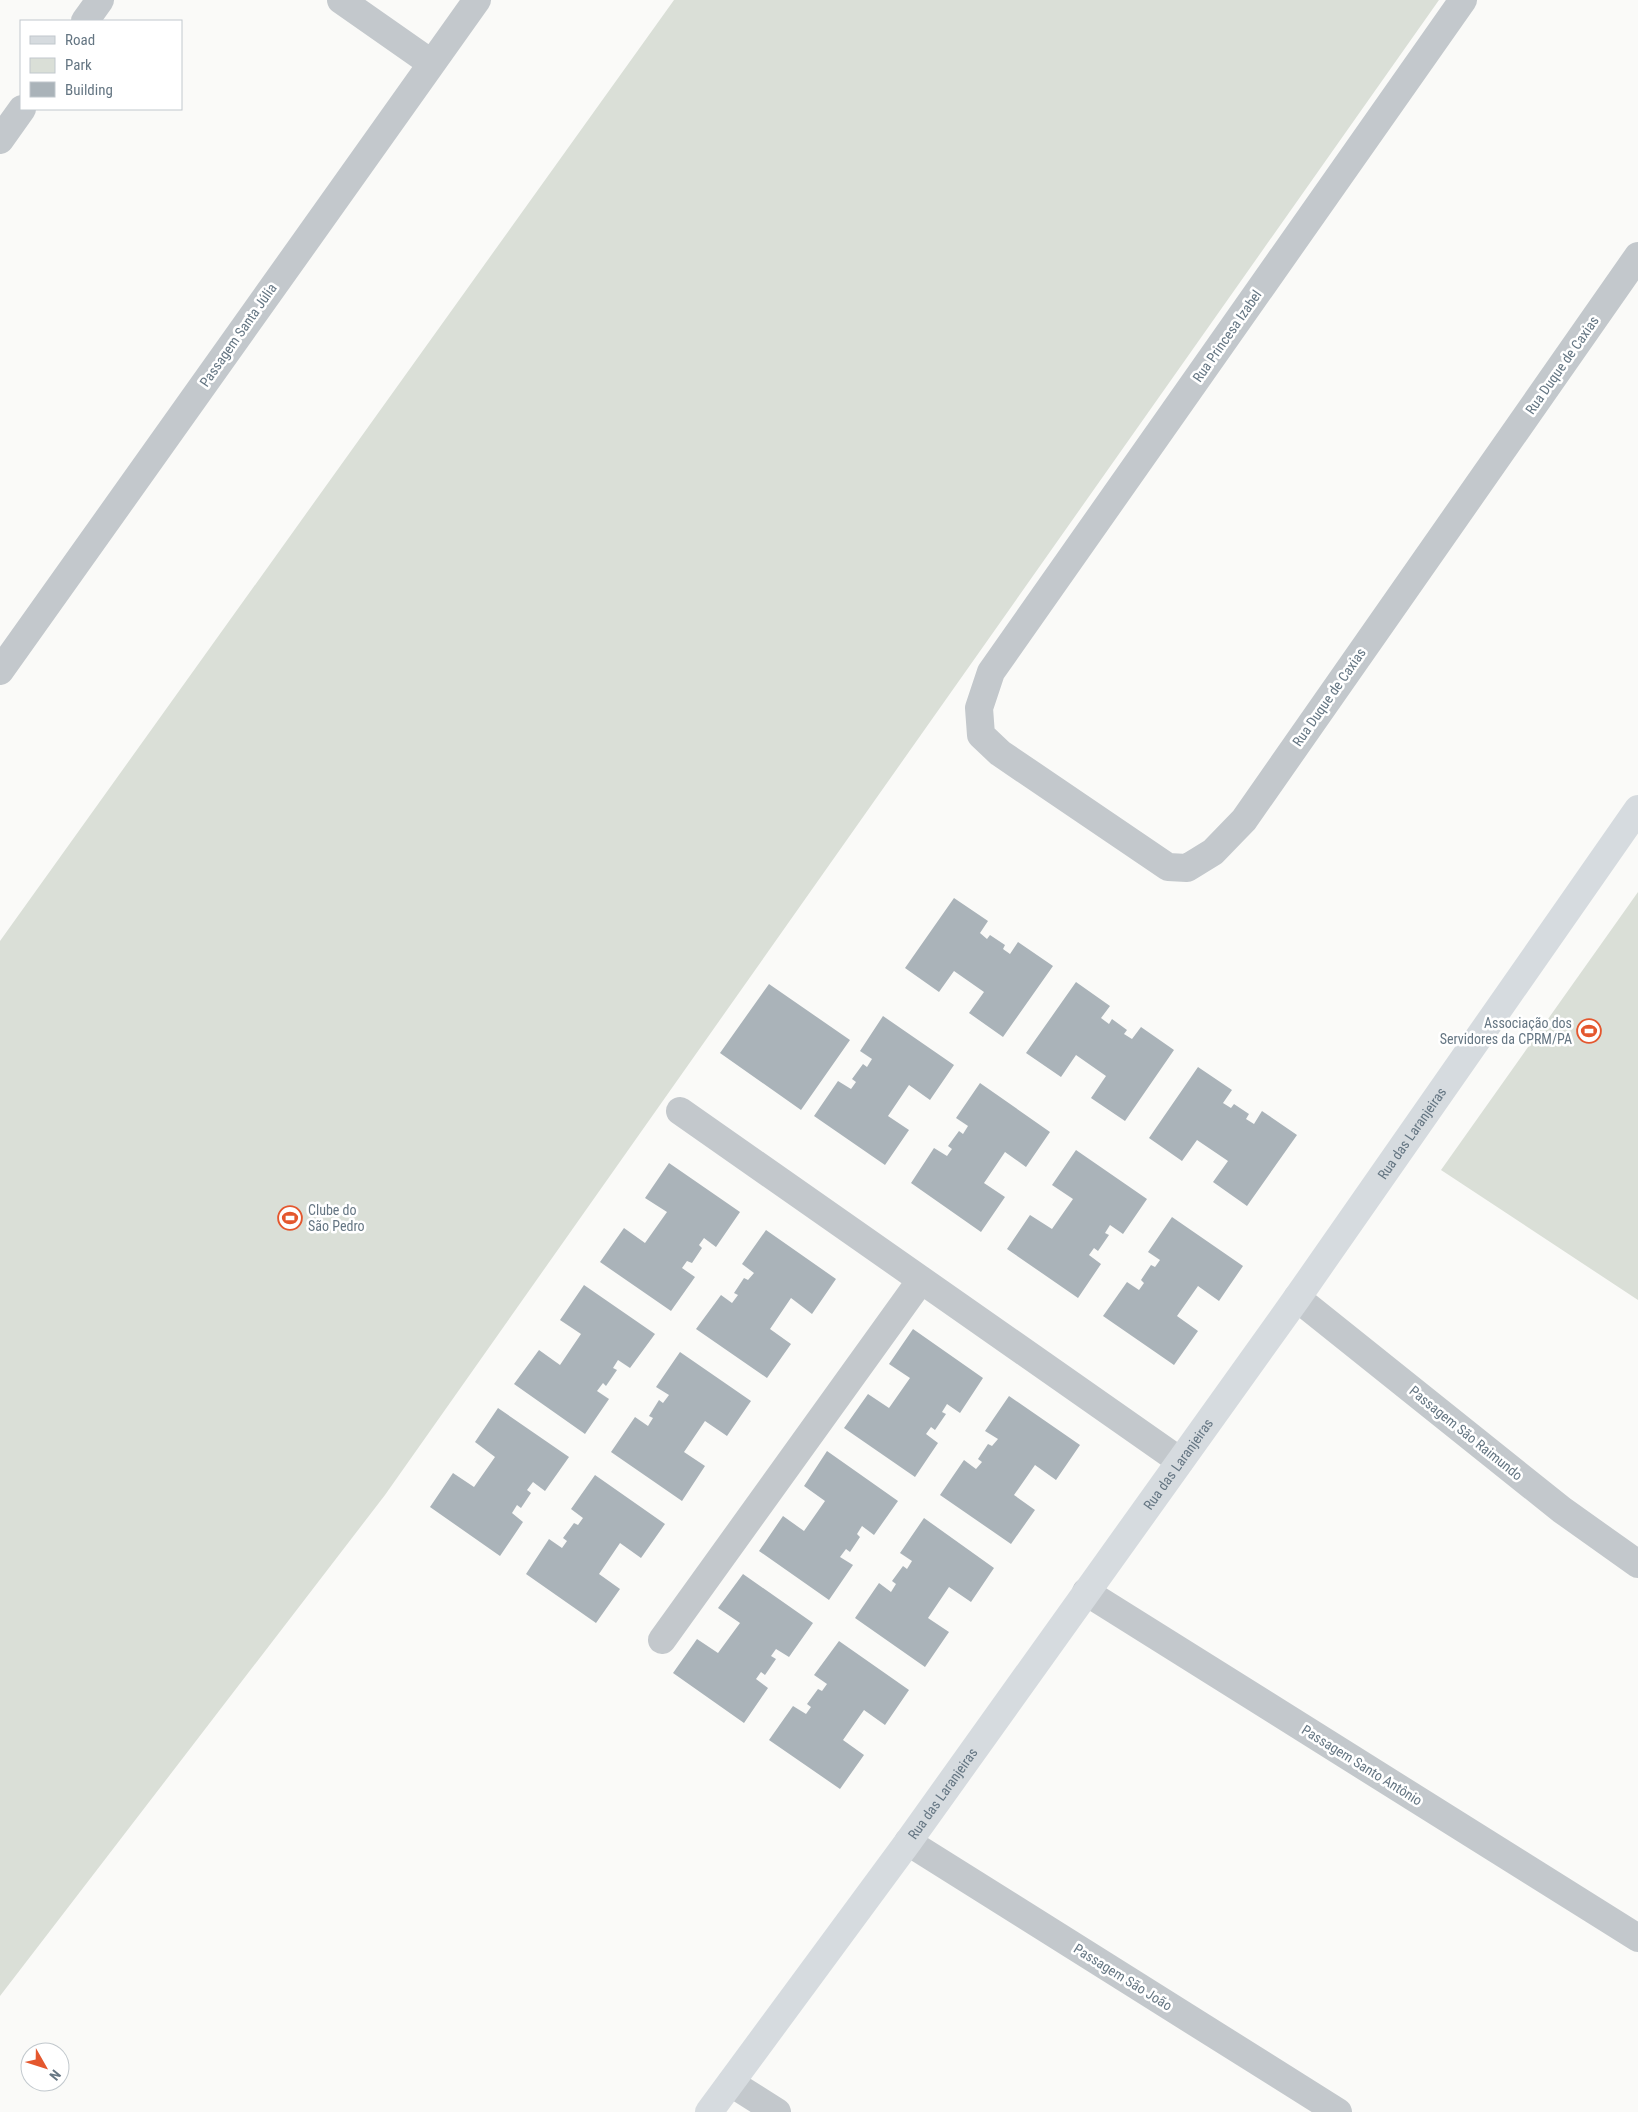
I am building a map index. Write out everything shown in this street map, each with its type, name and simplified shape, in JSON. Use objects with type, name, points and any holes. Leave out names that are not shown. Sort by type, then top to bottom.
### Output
[{"type":"street","points":[[85,20],[100,0]]},
{"type":"street","points":[[341,0],[431,63]]},
{"type":"street","name":"Passagem Santa Júlia","points":[[0,671],[477,0]]},
{"type":"street","name":"Rua Princesa Izabel","points":[[991,672],[1463,0]]},
{"type":"street","points":[[0,140],[21,110]]},
{"type":"street","name":"Rua Duque de Caxias","points":[[991,672],[979,708],[982,735],[1000,753],[1168,868],[1187,868],[1213,852],[1244,820],[1638,256]]},
{"type":"street","name":"Rua das Laranjeiras","points":[[709,2112],[908,1842],[1297,1298],[1638,808]]},
{"type":"street","points":[[680,1111],[1180,1461]]},
{"type":"street","points":[[662,1640],[921,1280]]},
{"type":"street","name":"Passagem São Raimundo","points":[[1297,1298],[1562,1510],[1638,1564]]},
{"type":"street","name":"Passagem Santo Antônio","points":[[1086,1592],[1638,1938]]},
{"type":"street","name":"Passagem São João","points":[[908,1842],[1338,2112]]},
{"type":"street","points":[[731,2083],[776,2112]]},
{"type":"green space","name":"Clube do São Pedro","points":[[674,0],[1439,0],[385,1495],[0,1996],[0,941]]},
{"type":"green space","name":"Associação dos Servidores da CPRM/PA","points":[[1638,892],[1638,1300],[1441,1170]]},
{"type":"building","points":[[954,898],[988,921],[980,933],[987,939],[990,935],[1005,945],[1003,949],[1010,954],[1018,942],[1053,966],[1003,1037],[969,1013],[984,992],[954,971],[939,992],[905,968]]},
{"type":"building","points":[[1076,982],[1110,1006],[1101,1018],[1109,1024],[1112,1019],[1127,1030],[1124,1034],[1132,1039],[1141,1027],[1174,1050],[1125,1121],[1091,1098],[1106,1076],[1076,1055],[1061,1077],[1026,1053]]},
{"type":"building","points":[[769,984],[850,1040],[801,1110],[720,1053]]},
{"type":"building","points":[[883,1016],[954,1065],[930,1100],[909,1085],[888,1116],[909,1130],[885,1165],[814,1116],[838,1081],[851,1089],[856,1082],[852,1079],[863,1064],[867,1067],[872,1059],[860,1051]]},
{"type":"building","points":[[1198,1067],[1232,1090],[1223,1103],[1231,1108],[1234,1104],[1249,1114],[1246,1119],[1254,1124],[1262,1111],[1297,1135],[1247,1206],[1213,1182],[1228,1161],[1197,1140],[1182,1161],[1149,1138]]},
{"type":"building","points":[[980,1083],[1050,1132],[1026,1167],[1005,1152],[984,1183],[1005,1197],[981,1232],[911,1183],[934,1148],[947,1156],[952,1149],[948,1146],[959,1131],[963,1134],[968,1126],[956,1118]]},
{"type":"building","points":[[1076,1150],[1147,1199],[1123,1234],[1110,1225],[1105,1233],[1109,1235],[1098,1251],[1094,1248],[1089,1255],[1101,1264],[1078,1298],[1007,1249],[1030,1215],[1052,1229],[1073,1199],[1052,1185]]},
{"type":"building","points":[[669,1163],[740,1212],[716,1247],[704,1238],[699,1245],[702,1248],[692,1263],[687,1261],[682,1268],[695,1277],[671,1311],[600,1262],[624,1228],[645,1243],[667,1212],[645,1198]]},
{"type":"building","points":[[1172,1217],[1243,1266],[1219,1301],[1198,1286],[1177,1316],[1198,1331],[1174,1365],[1103,1316],[1127,1282],[1139,1290],[1144,1283],[1141,1280],[1151,1265],[1155,1267],[1160,1260],[1148,1252]]},
{"type":"building","points":[[766,1230],[836,1279],[812,1314],[791,1298],[770,1329],[791,1344],[767,1378],[696,1329],[721,1295],[732,1303],[738,1295],[734,1293],[744,1278],[748,1280],[754,1273],[742,1264]]},
{"type":"building","points":[[584,1285],[655,1334],[630,1368],[618,1360],[613,1368],[617,1370],[606,1386],[603,1383],[597,1391],[609,1399],[585,1434],[514,1384],[539,1350],[560,1365],[581,1334],[560,1320]]},
{"type":"building","points":[[913,1329],[983,1378],[960,1413],[947,1404],[942,1412],[946,1414],[935,1430],[931,1427],[926,1434],[938,1443],[915,1477],[844,1428],[868,1394],[889,1408],[910,1378],[889,1364]]},
{"type":"building","points":[[680,1352],[751,1401],[727,1436],[705,1421],[684,1452],[705,1466],[682,1501],[611,1452],[635,1417],[648,1426],[653,1418],[649,1416],[659,1400],[663,1403],[669,1395],[656,1387]]},
{"type":"building","points":[[1009,1396],[1080,1445],[1056,1480],[1035,1465],[1014,1495],[1035,1510],[1011,1544],[940,1495],[964,1460],[976,1469],[982,1462],[978,1459],[988,1444],[992,1446],[998,1439],[985,1431]]},
{"type":"building","points":[[498,1408],[569,1457],[545,1491],[533,1482],[527,1490],[531,1493],[521,1508],[517,1505],[512,1513],[523,1522],[500,1556],[430,1507],[453,1473],[474,1487],[495,1457],[475,1442]]},
{"type":"building","points":[[827,1451],[898,1501],[874,1535],[862,1526],[857,1534],[860,1537],[850,1552],[846,1549],[840,1557],[853,1565],[829,1600],[759,1551],[783,1516],[804,1531],[825,1501],[804,1486]]},
{"type":"building","points":[[595,1475],[665,1524],[641,1558],[620,1543],[599,1574],[620,1589],[596,1623],[526,1574],[549,1539],[562,1548],[567,1541],[563,1538],[574,1523],[578,1525],[583,1518],[571,1509]]},
{"type":"building","points":[[924,1518],[994,1568],[971,1602],[949,1587],[928,1618],[949,1632],[925,1667],[855,1618],[879,1583],[891,1592],[896,1584],[892,1581],[903,1566],[907,1569],[912,1561],[900,1553]]},
{"type":"building","points":[[743,1574],[813,1623],[789,1657],[776,1649],[771,1656],[776,1659],[765,1675],[761,1672],[756,1679],[768,1688],[744,1723],[673,1673],[697,1639],[718,1653],[740,1623],[718,1608]]},
{"type":"building","points":[[839,1641],[909,1690],[885,1725],[864,1710],[843,1740],[864,1755],[840,1789],[769,1740],[793,1706],[806,1714],[811,1707],[807,1704],[818,1689],[822,1691],[827,1684],[814,1675]]},
{"type":"place","name":"Associação dos Servidores da CPRM/PA","points":[[1589,1031]]},
{"type":"place","name":"Clube do São Pedro","points":[[290,1218]]}]
